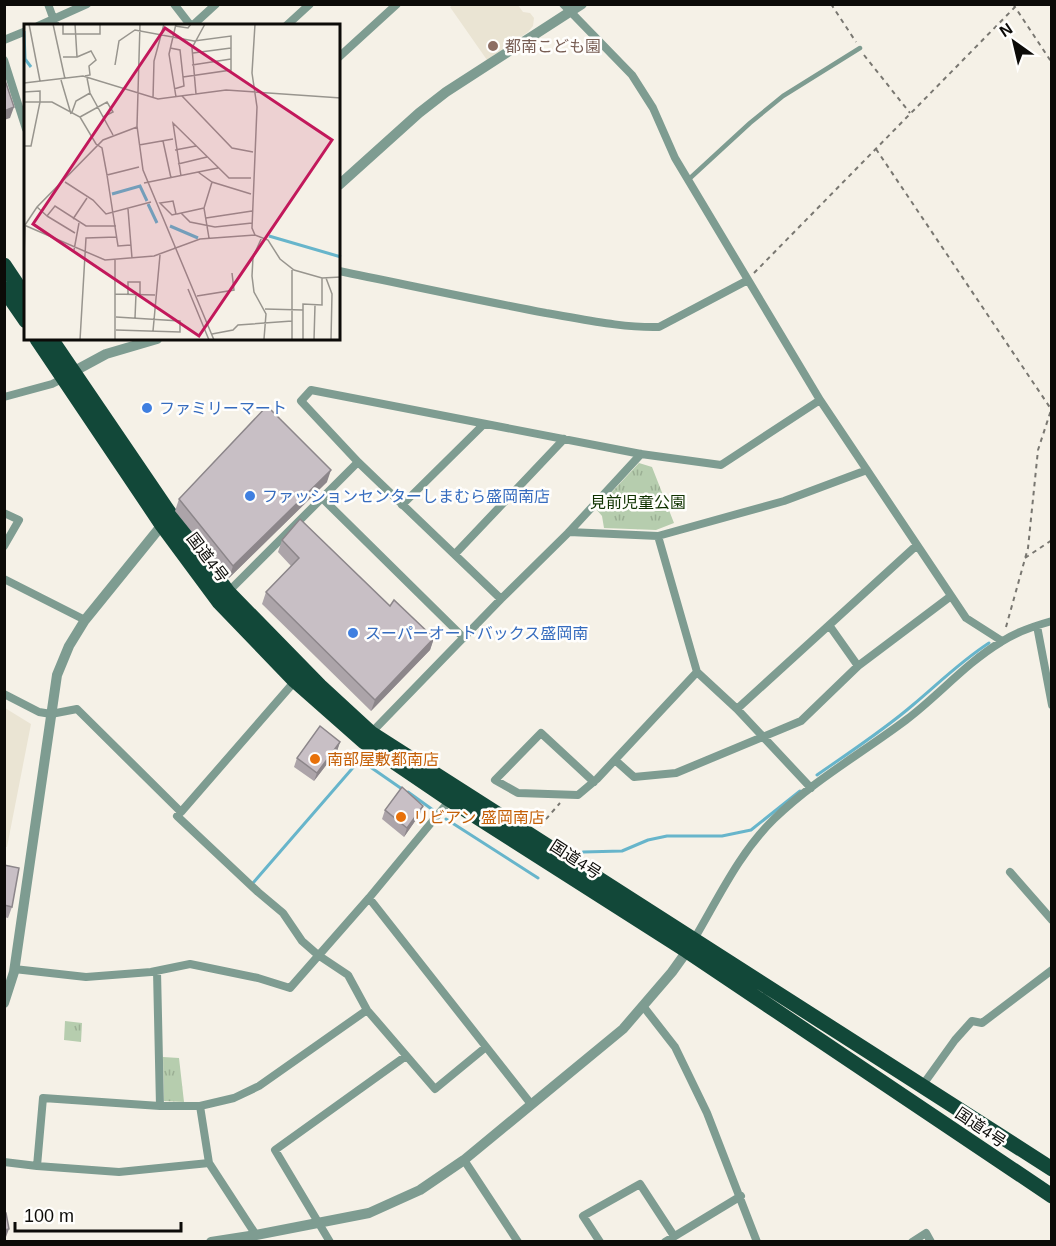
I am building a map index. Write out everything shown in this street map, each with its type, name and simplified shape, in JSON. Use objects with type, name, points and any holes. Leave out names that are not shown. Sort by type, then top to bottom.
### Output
[{"type":"highway","points":[[4,265],[24,295]]},
{"type":"highway","points":[[4,289],[24,318]]},
{"type":"highway","name":"国道4号","points":[[38,340],[67,376],[219,602],[295,681],[450,800],[922,1086],[1052,1169]]},
{"type":"highway","name":"国道4号","points":[[51,340],[67,376]]},
{"type":"highway","name":"国道4号","points":[[166,520],[228,592],[367,737],[531,835],[1052,1196]]},
{"type":"street","points":[[48,4],[54,22],[87,4]]},
{"type":"street","points":[[174,4],[190,24]]},
{"type":"street","points":[[194,24],[216,4]]},
{"type":"street","points":[[288,24],[310,4]]},
{"type":"street","points":[[340,56],[397,4]]},
{"type":"street","points":[[340,184],[419,113],[446,92],[566,8],[582,4]]},
{"type":"street","points":[[566,8],[632,75],[653,108],[675,158],[820,400],[966,618],[1002,641]]},
{"type":"street","points":[[4,40],[24,32]]},
{"type":"street","points":[[4,60],[24,123]]},
{"type":"street","points":[[340,271],[507,306],[597,322],[643,327],[659,327],[748,280]]},
{"type":"street","points":[[4,396],[52,384],[106,354],[152,340]]},
{"type":"street","points":[[501,599],[358,462],[301,401],[311,390],[641,454],[721,465],[820,400]]},
{"type":"street","points":[[402,505],[484,424]]},
{"type":"street","points":[[454,554],[564,439]]},
{"type":"street","points":[[367,737],[569,532],[641,454]]},
{"type":"street","points":[[228,592],[358,462]]},
{"type":"street","points":[[569,532],[658,536],[784,501],[867,470]]},
{"type":"street","points":[[322,498],[464,638]]},
{"type":"street","points":[[4,513],[19,520],[4,546]]},
{"type":"street","points":[[4,1003],[14,969],[57,675],[69,646],[85,620],[166,520]]},
{"type":"street","points":[[658,536],[697,672],[737,709],[811,788]]},
{"type":"street","points":[[737,709],[918,546]]},
{"type":"street","points":[[4,579],[85,620]]},
{"type":"street","points":[[615,760],[634,777],[676,773],[801,721],[858,666],[951,596]]},
{"type":"street","points":[[211,1242],[369,1213],[402,1200],[464,1160],[623,1029],[644,1006],[691,945],[739,861],[773,819],[811,788],[907,720],[981,656],[1002,641],[1052,621]]},
{"type":"street","points":[[829,625],[858,666]]},
{"type":"street","points":[[1037,626],[1052,705]]},
{"type":"street","points":[[594,782],[541,733],[495,780],[518,792],[578,795],[594,782],[697,672]]},
{"type":"street","points":[[295,681],[177,816],[258,892],[283,912],[302,941],[348,975],[367,1010],[435,1089],[486,1047]]},
{"type":"street","points":[[4,694],[39,712],[51,714],[77,709],[180,812]]},
{"type":"street","points":[[14,969],[86,977],[157,971],[190,964],[258,978],[290,988],[369,898],[450,800]]},
{"type":"street","points":[[1010,872],[1052,920]]},
{"type":"street","points":[[369,898],[531,1104]]},
{"type":"street","points":[[922,1086],[954,1040],[972,1021],[982,1023],[1052,970]]},
{"type":"street","points":[[157,971],[160,1106]]},
{"type":"street","points":[[644,1006],[675,1047],[707,1113],[757,1242]]},
{"type":"street","points":[[37,1166],[43,1098],[160,1106],[200,1106],[234,1098],[259,1086],[367,1010]]},
{"type":"street","points":[[330,1242],[275,1150],[406,1056]]},
{"type":"street","points":[[200,1106],[209,1163],[256,1235]]},
{"type":"street","points":[[464,1160],[518,1242]]},
{"type":"street","points":[[4,1162],[118,1172],[209,1163]]},
{"type":"street","points":[[600,1242],[584,1216],[640,1184],[674,1236]]},
{"type":"street","points":[[665,1242],[741,1196]]},
{"type":"street","points":[[912,1242],[926,1233],[931,1242]]},
{"type":"lane","points":[[688,180],[783,96],[860,48]]},
{"type":"path","points":[[831,4],[860,48],[910,113]]},
{"type":"path","points":[[748,280],[1014,6],[1052,63]]},
{"type":"path","points":[[876,149],[1051,408],[1038,450],[1025,558],[1002,641]]},
{"type":"path","points":[[1025,558],[1052,540]]},
{"type":"path","points":[[531,835],[568,795]]},
{"type":"shaded area","name":"都南こども園","points":[[454,4],[518,5],[523,12],[530,13],[534,18],[533,26],[528,32],[487,60],[450,7]]},
{"type":"shaded area","points":[[5,708],[31,724],[7,847],[4,847]]},
{"type":"green space","name":"見前児童公園","points":[[639,463],[652,467],[674,523],[656,530],[604,528],[602,516],[596,509]]},
{"type":"green space","points":[[65,1021],[82,1023],[81,1042],[64,1040]]},
{"type":"green space","points":[[163,1057],[179,1058],[184,1102],[164,1101]]},
{"type":"building","points":[[4,77],[14,107],[4,111]]},
{"type":"building","name":"ファッションセンターしまむら盛岡南店","points":[[267,406],[331,470],[233,566],[179,499]]},
{"type":"building","name":"スーパーオートバックス盛岡南","points":[[300,519],[390,606],[394,600],[434,638],[375,700],[266,592],[299,558],[282,540]]},
{"type":"building","name":"南部屋敷都南店","points":[[320,726],[340,742],[317,773],[297,758]]},
{"type":"building","name":"リビアン 盛岡南店","points":[[402,787],[423,806],[407,828],[385,810]]},
{"type":"building","points":[[4,865],[19,868],[12,907],[4,905]]},
{"type":"building","points":[[4,1213],[6,1213],[9,1229],[4,1230]]},
{"type":"waterway","points":[[817,775],[891,723],[989,643]]},
{"type":"waterway","points":[[253,883],[357,763],[366,764],[402,789]]},
{"type":"waterway","points":[[583,852],[622,851],[648,840],[667,836],[722,836],[751,830],[800,791]]},
{"type":"waterway","points":[[408,792],[433,810]]},
{"type":"waterway","points":[[446,819],[538,878]]},
{"type":"place","name":"都南こども園","points":[[493,46]]},
{"type":"place","name":"ファミリーマート","points":[[147,408]]},
{"type":"place","name":"ファッションセンターしまむら盛岡南店","points":[[250,496]]},
{"type":"place","name":"スーパーオートバックス盛岡南","points":[[353,633]]},
{"type":"place","name":"南部屋敷都南店","points":[[315,759]]},
{"type":"place","name":"リビアン 盛岡南店","points":[[401,817]]}]
